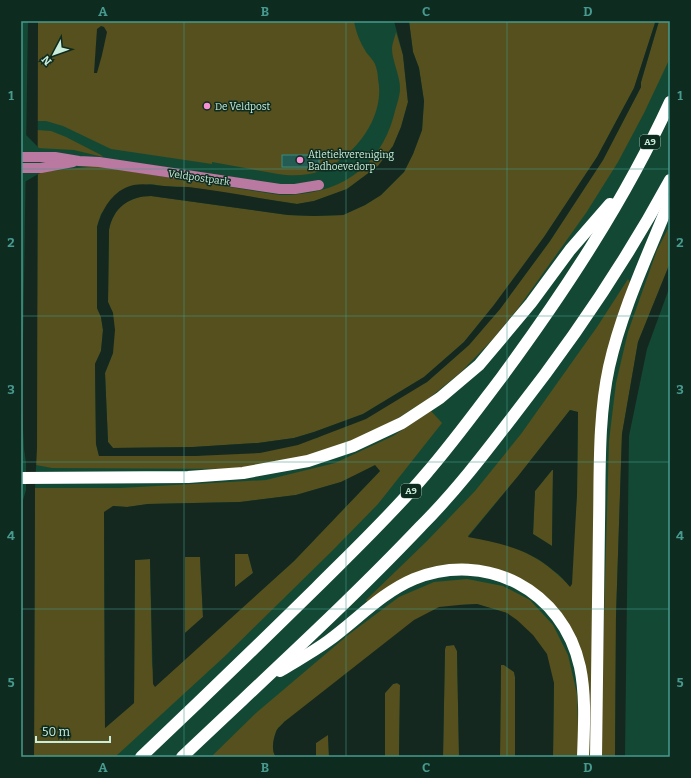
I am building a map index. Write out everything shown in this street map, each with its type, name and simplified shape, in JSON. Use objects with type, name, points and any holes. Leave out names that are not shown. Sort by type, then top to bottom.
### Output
[{"type":"highway","name":"A9","points":[[141,757],[243,660],[378,527],[424,476],[464,428],[538,328],[586,255],[629,182],[670,102]]},
{"type":"highway","points":[[182,757],[350,598],[422,525],[493,442],[549,371],[603,292],[670,180]]},
{"type":"highway","name":"A9","points":[[21,478],[188,477],[243,473],[308,461],[353,446],[402,423],[440,398],[479,365],[531,303],[570,250],[629,182]]},
{"type":"highway","points":[[596,757],[600,465],[604,397],[609,368],[623,316],[670,200]]},
{"type":"highway","points":[[257,686],[328,641],[390,592],[413,580],[439,571],[478,570],[490,572],[515,582],[537,595],[555,614],[568,634],[580,666],[583,688],[584,729],[582,757]]},
{"type":"street","name":"Veldpostpark","points":[[21,157],[55,157],[79,161],[99,162],[244,183],[280,190],[295,190],[319,185]]},
{"type":"street","name":"Veldpostpark","points":[[21,168],[41,168],[79,161]]},
{"type":"shaded area","points":[[28,21],[38,21],[37,448],[35,488],[34,757],[22,757],[23,500],[26,490],[26,463],[22,409]]},
{"type":"shaded area","name":"De Veldpost","points":[[37,21],[354,21],[360,41],[374,62],[376,68],[379,93],[377,108],[365,134],[345,156],[333,165],[310,174],[283,175],[212,162],[212,164],[111,149],[63,126],[46,121],[37,121]]},
{"type":"shaded area","points":[[394,21],[409,21],[413,52],[419,68],[424,101],[422,130],[404,172],[381,195],[365,205],[343,215],[288,215],[151,196],[136,198],[129,201],[114,215],[109,230],[108,302],[113,313],[115,330],[113,353],[105,373],[108,442],[113,448],[193,447],[258,443],[294,438],[363,414],[424,377],[464,342],[494,305],[544,237],[597,157],[634,88],[655,23],[654,21],[659,21],[641,82],[641,87],[603,160],[550,241],[500,309],[469,345],[427,382],[366,419],[298,445],[260,453],[195,456],[99,456],[96,444],[95,364],[101,351],[103,330],[101,317],[97,308],[97,227],[107,204],[120,191],[130,186],[139,184],[188,187],[297,204],[314,201],[347,189],[378,166],[393,146],[401,127],[408,102],[403,55]]},
{"type":"shaded area","points":[[409,21],[654,21],[655,23],[634,88],[597,157],[544,237],[494,305],[464,342],[424,377],[363,414],[294,438],[258,443],[193,447],[113,448],[108,442],[105,373],[113,353],[113,313],[108,302],[109,230],[114,215],[129,201],[136,198],[151,196],[288,215],[343,215],[365,205],[381,195],[404,172],[422,130],[424,101],[419,68],[413,52]]},
{"type":"shaded area","points":[[659,21],[670,21],[670,58],[644,113],[618,162],[586,213],[519,307],[492,340],[460,373],[428,399],[387,425],[345,445],[309,457],[244,469],[52,468],[36,465],[38,174],[41,172],[96,166],[280,195],[319,191],[336,185],[352,176],[366,165],[378,151],[387,135],[400,91],[400,83],[392,49],[396,32],[403,55],[408,102],[401,127],[393,146],[378,166],[347,189],[314,201],[297,204],[188,187],[150,184],[118,193],[101,214],[97,227],[97,308],[101,317],[103,330],[101,351],[95,364],[96,444],[99,456],[195,456],[317,438],[427,382],[469,345],[500,309],[550,241],[603,160],[641,87],[641,82]]},
{"type":"shaded area","points":[[101,26],[104,27],[107,32],[97,73],[94,73],[97,29]]},
{"type":"shaded area","points":[[37,130],[51,131],[66,137],[103,157],[74,150],[37,148]]},
{"type":"shaded area","points":[[670,225],[670,263],[638,342],[622,434],[616,616],[615,757],[600,757],[609,441],[616,383],[628,332],[657,250]]},
{"type":"shaded area","points":[[670,263],[670,286],[647,349],[629,436],[625,757],[615,757],[616,616],[622,434],[638,342]]},
{"type":"shaded area","points":[[628,279],[630,282],[612,335],[603,382],[592,757],[586,757],[582,658],[541,595],[460,566],[369,604],[366,600],[427,541],[475,491],[521,434],[597,327]],"holes":[[[570,410],[578,412],[577,494],[570,586],[544,563],[525,552],[504,544],[468,536],[519,475]]]},
{"type":"shaded area","points":[[570,410],[578,412],[577,494],[572,584],[570,587],[545,563],[535,557],[514,548],[468,537]],"holes":[[[553,470],[552,546],[533,534],[535,491]]]},
{"type":"shaded area","points":[[431,411],[442,423],[378,504],[333,550],[224,657],[115,757],[34,757],[35,488],[120,488],[266,480],[335,463],[393,436]],"holes":[[[375,466],[380,471],[294,561],[155,686],[152,663],[150,559],[135,560],[134,703],[105,728],[104,538],[113,506],[127,507],[148,504],[241,502],[296,495],[341,482]]]},
{"type":"shaded area","points":[[375,465],[380,471],[294,561],[155,687],[153,684],[150,559],[135,560],[134,703],[105,728],[104,512],[113,506],[127,507],[148,504],[240,502],[296,495],[341,482]],"holes":[[[235,554],[248,554],[253,573],[235,587]],[[185,557],[200,557],[203,617],[185,633]]]},
{"type":"shaded area","points":[[553,469],[552,546],[533,534],[535,491]]},
{"type":"shaded area","points":[[235,554],[248,554],[253,573],[234,588]]},
{"type":"shaded area","points":[[185,556],[200,557],[203,617],[185,633]]},
{"type":"shaded area","points":[[467,579],[503,586],[530,600],[553,625],[568,655],[577,694],[579,757],[553,757],[554,683],[507,613],[477,604],[459,605],[284,722],[277,729],[274,738],[273,748],[276,757],[211,757],[256,713],[348,635],[399,597],[434,582]]},
{"type":"shaded area","points":[[477,604],[507,613],[517,620],[533,635],[547,654],[554,683],[553,757],[515,757],[515,677],[514,672],[504,665],[501,665],[500,757],[457,757],[459,755],[457,651],[454,645],[446,646],[445,649],[443,757],[399,757],[400,685],[397,683],[393,684],[385,693],[385,757],[329,757],[328,735],[316,743],[316,757],[276,757],[274,755],[274,738],[278,728],[284,722],[414,620],[439,607]]},
{"type":"shaded area","points":[[454,645],[457,651],[459,755],[457,757],[443,757],[445,649],[446,646]]},
{"type":"shaded area","points":[[501,665],[504,665],[514,672],[515,677],[515,757],[500,757]]},
{"type":"shaded area","points":[[397,683],[400,685],[399,757],[385,757],[385,693],[393,684]]},
{"type":"shaded area","points":[[328,734],[329,757],[316,757],[316,743]]},
{"type":"pier","points":[[24,133],[39,148],[40,173],[23,183]]},
{"type":"building","points":[[282,155],[319,155],[319,167],[282,167]]},
{"type":"place","name":"De Veldpost","points":[[207,106]]},
{"type":"place","name":"Atletiekvereniging Badhoevedorp","points":[[300,160]]}]
